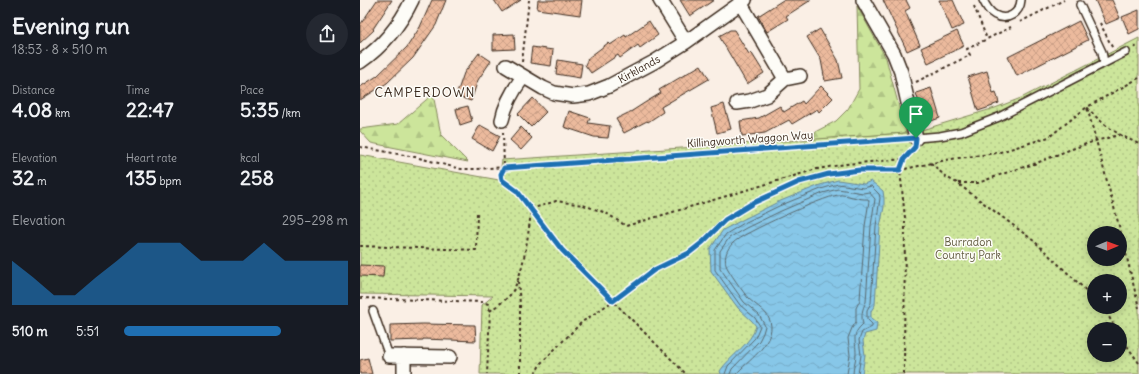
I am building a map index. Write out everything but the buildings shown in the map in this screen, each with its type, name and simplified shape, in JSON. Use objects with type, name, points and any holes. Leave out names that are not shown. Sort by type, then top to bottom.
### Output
[{"type":"street","points":[[360,62],[371,54],[390,35],[406,13],[412,0]]},
{"type":"street","points":[[660,0],[686,42]]},
{"type":"street","points":[[863,0],[894,54],[900,72],[916,138]]},
{"type":"street","points":[[743,2],[785,79]]},
{"type":"street","name":"Kirklands","points":[[506,66],[554,93],[573,96],[585,95],[598,91],[654,62],[686,42],[743,2]]},
{"type":"street","points":[[502,120],[515,89],[523,76]]},
{"type":"street","points":[[737,103],[750,101],[766,94],[785,79],[800,76]]},
{"type":"street","points":[[389,356],[450,357]]},
{"type":"street","points":[[404,356],[404,374]]},
{"type":"lane","points":[[983,0],[990,12],[996,16],[1004,18],[1018,11],[1021,5],[1021,0]]},
{"type":"lane","points":[[1080,5],[1102,52],[1104,62]]},
{"type":"lane","points":[[916,138],[961,132],[999,117],[1126,52]]},
{"type":"lane","points":[[373,311],[389,356]]},
{"type":"path","points":[[523,76],[521,67],[529,0]]},
{"type":"path","points":[[972,0],[987,39]]},
{"type":"path","points":[[904,88],[970,55],[967,49],[1064,0]]},
{"type":"path","points":[[1100,21],[1117,56]]},
{"type":"path","points":[[535,374],[541,363],[582,322],[654,270],[694,249],[725,220],[753,203],[799,182],[829,174],[860,170],[900,170],[951,159],[996,153],[1049,137],[1087,107],[1139,78]]},
{"type":"path","points":[[1087,107],[1095,117],[1119,135],[1139,144]]},
{"type":"path","points":[[1087,107],[1122,237],[1139,308]]},
{"type":"path","points":[[502,120],[504,168],[501,174],[502,180],[517,191],[562,250],[686,374]]},
{"type":"path","points":[[957,183],[978,183],[1095,141],[1119,135]]},
{"type":"path","points":[[904,374],[904,218],[900,170],[904,159],[915,147],[916,138]]},
{"type":"path","name":"Killingworth Waggon Way","points":[[360,147],[461,169],[504,168],[916,138]]},
{"type":"path","points":[[531,209],[556,201],[583,205],[606,213],[626,226],[817,169],[846,164],[904,159]]},
{"type":"path","points":[[931,163],[946,177],[957,183],[1034,241],[1087,291]]},
{"type":"path","points":[[490,311],[510,295],[518,280],[529,235],[531,209]]},
{"type":"path","points":[[360,246],[476,250],[477,211]]},
{"type":"path","points":[[518,280],[520,304],[520,374]]},
{"type":"path","points":[[360,298],[483,302],[488,304],[490,311],[487,374]]},
{"type":"path","points":[[1127,346],[1139,363]]},
{"type":"green space","points":[[857,6],[886,58],[906,133],[808,140],[815,132],[836,121],[848,109],[859,89]]},
{"type":"green space","name":"Burradon Country Park","points":[[1139,38],[1139,374],[480,374],[482,305],[493,296],[360,294],[360,155],[499,180],[502,160],[906,133],[925,129],[995,108],[1021,98]]},
{"type":"green space","points":[[433,94],[441,135],[468,162],[371,143],[360,131],[360,129],[398,124]]},
{"type":"water","points":[[838,180],[864,184],[871,181],[883,191],[884,198],[884,207],[880,227],[875,305],[871,311],[871,318],[877,323],[876,331],[865,334],[863,341],[865,355],[862,374],[721,374],[720,371],[750,338],[756,326],[738,308],[711,271],[710,249],[723,230],[778,202],[820,185]]},
{"type":"district","name":"CAMPERDOWN","points":[[425,92]]},
{"type":"route","points":[[916,138],[915,147],[904,159],[900,170],[860,170],[829,174],[799,182],[753,203],[725,220],[703,242],[689,253],[654,270],[613,301],[562,250],[517,191],[502,180],[501,174],[504,168],[916,138]]}]
